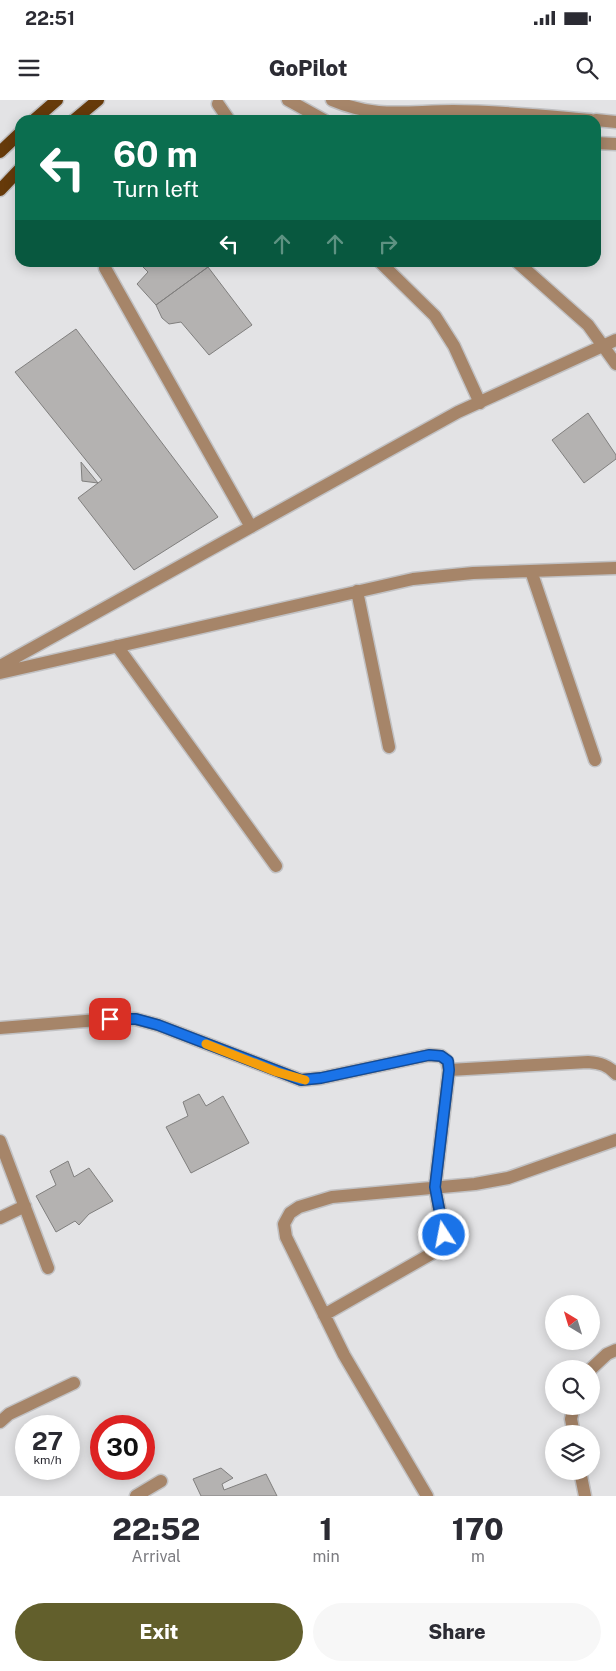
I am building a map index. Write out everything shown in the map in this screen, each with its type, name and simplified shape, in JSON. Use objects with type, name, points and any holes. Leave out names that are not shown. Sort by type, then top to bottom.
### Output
[{"type":"main road","points":[[40,115],[57,100]]},
{"type":"main road","points":[[80,115],[98,100]]},
{"type":"main road","points":[[0,152],[15,138]]},
{"type":"main road","points":[[0,190],[15,174]]},
{"type":"street","points":[[288,100],[315,115]]},
{"type":"street","points":[[332,100],[365,115],[452,111],[514,115]]},
{"type":"street","points":[[218,104],[226,115]]},
{"type":"street","points":[[601,120],[616,122]]},
{"type":"street","points":[[601,143],[616,144]]},
{"type":"street","points":[[385,267],[435,316],[454,346],[480,403]]},
{"type":"street","points":[[523,267],[588,325],[616,364]]},
{"type":"street","points":[[105,268],[251,527]]},
{"type":"street","points":[[0,666],[458,412],[616,340]]},
{"type":"street","points":[[0,673],[413,579],[473,573],[616,568]]},
{"type":"street","points":[[531,571],[595,760]]},
{"type":"street","points":[[357,591],[389,748]]},
{"type":"street","points":[[117,646],[276,866]]},
{"type":"street","points":[[0,1028],[136,1019],[158,1025],[301,1080],[321,1078],[429,1055],[441,1056],[448,1061],[449,1070],[435,1187],[444,1235],[440,1245],[431,1254],[324,1315]]},
{"type":"street","points":[[449,1070],[588,1062],[601,1063],[616,1074]]},
{"type":"street","points":[[428,1496],[357,1378],[286,1237],[284,1224],[290,1213],[299,1207],[332,1197],[508,1178],[616,1140]]},
{"type":"street","points":[[0,1141],[48,1268]]},
{"type":"street","points":[[0,1218],[25,1206]]},
{"type":"street","points":[[600,1361],[607,1354],[616,1350]]},
{"type":"street","points":[[0,1422],[8,1414],[74,1383]]},
{"type":"street","points":[[582,1480],[585,1496]]},
{"type":"street","points":[[136,1496],[161,1482]]},
{"type":"building","points":[[143,267],[208,267],[156,305],[137,284],[148,272]]},
{"type":"building","points":[[208,267],[252,325],[209,355],[181,322],[169,324],[162,318],[156,305]]},
{"type":"building","points":[[76,329],[218,517],[134,570],[78,498],[102,480],[15,372]]},
{"type":"building","points":[[588,413],[616,455],[616,459],[584,483],[552,440]]},
{"type":"building","points":[[81,462],[98,483],[82,481]]},
{"type":"building","points":[[199,1094],[206,1106],[223,1096],[249,1143],[191,1173],[166,1127],[188,1116],[183,1102]]},
{"type":"building","points":[[68,1161],[74,1177],[89,1168],[113,1201],[89,1214],[79,1225],[75,1221],[56,1232],[36,1196],[56,1185],[50,1171]]},
{"type":"building","points":[[221,1468],[233,1478],[222,1484],[224,1490],[266,1474],[277,1496],[201,1496],[193,1479]]},
{"type":"slow traffic","points":[[206,1044],[277,1072],[305,1080]]},
{"type":"route","points":[[110,1019],[136,1019],[158,1025],[301,1080],[321,1078],[429,1055],[441,1056],[448,1061],[449,1070],[435,1187],[444,1235]]}]
